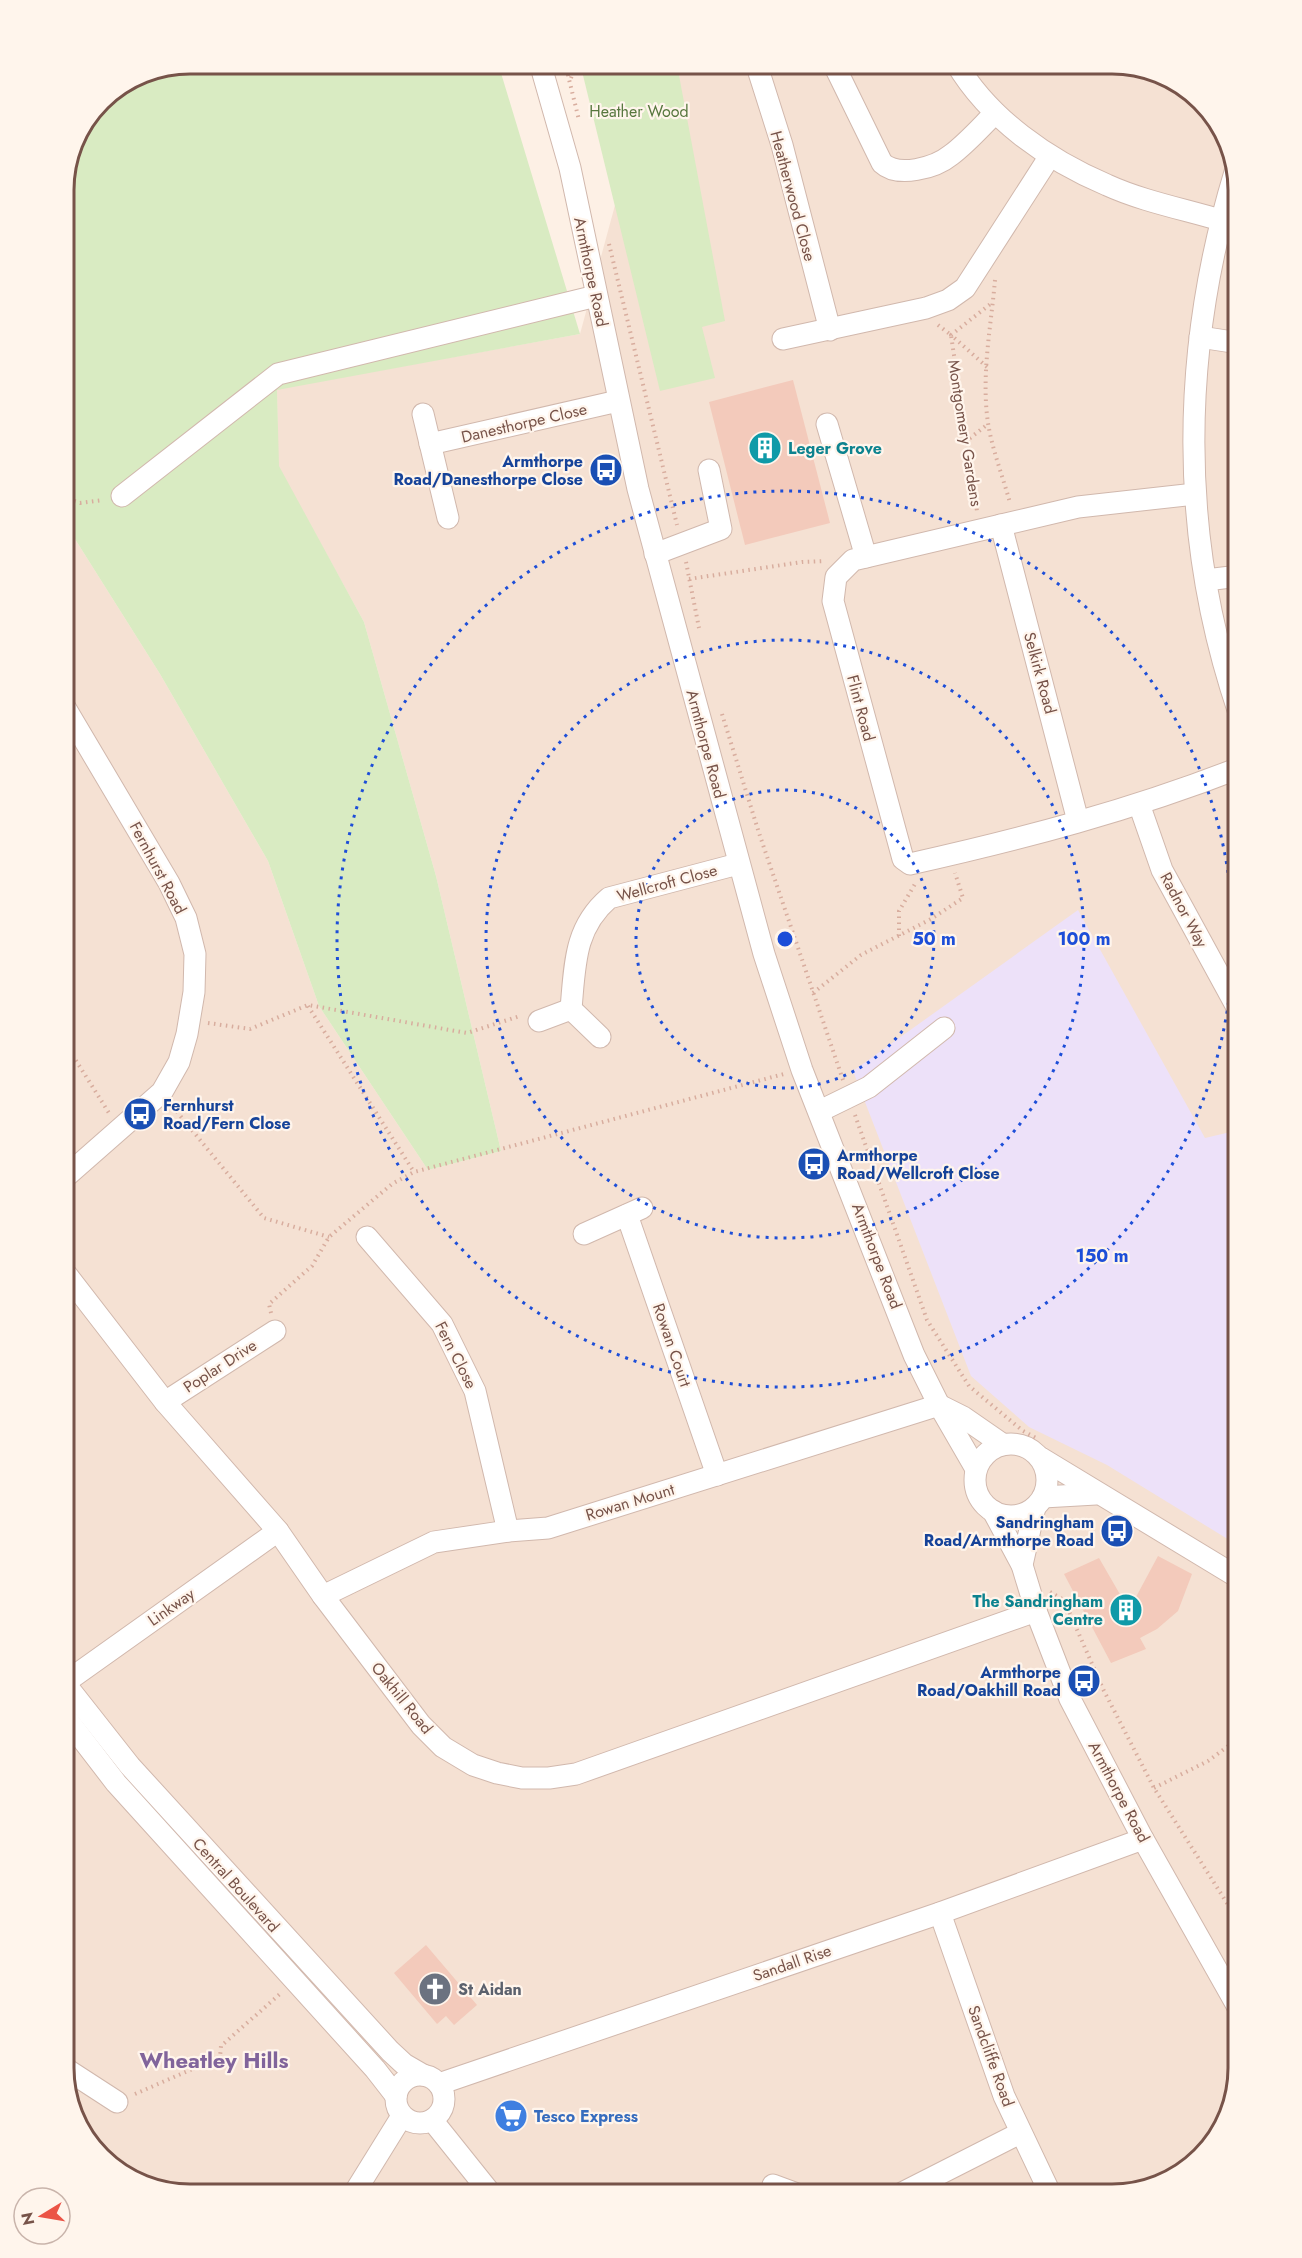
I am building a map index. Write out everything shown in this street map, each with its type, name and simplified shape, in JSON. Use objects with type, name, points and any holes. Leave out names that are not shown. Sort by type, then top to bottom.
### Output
[{"type":"street","name":"Armthorpe Road","points":[[543,74],[570,168],[618,401],[655,554],[738,864],[802,1070],[914,1355],[939,1405],[976,1469]]},
{"type":"street","name":"Heatherwood Close","points":[[759,74],[782,145],[830,330]]},
{"type":"street","points":[[838,74],[882,164],[889,170],[911,171],[949,157],[995,113]]},
{"type":"street","points":[[965,74],[995,113],[1050,156],[1109,186],[1220,220]]},
{"type":"street","points":[[783,339],[926,308],[948,300],[965,288],[1050,156]]},
{"type":"street","points":[[1228,194],[1207,281],[1193,394],[1195,494],[1206,580],[1219,646],[1228,676]]},
{"type":"street","points":[[122,496],[278,374],[596,296]]},
{"type":"street","points":[[1200,337],[1228,341]]},
{"type":"street","name":"Danesthorpe Close","points":[[430,444],[618,401]]},
{"type":"street","points":[[423,414],[448,518]]},
{"type":"street","points":[[827,424],[859,559],[1078,507],[1195,494]]},
{"type":"street","points":[[655,554],[722,529],[709,470]]},
{"type":"street","name":"Selkirk Road","points":[[999,526],[1078,821]]},
{"type":"street","name":"Flint Road","points":[[859,559],[836,577],[832,601],[903,859],[910,864],[1005,843],[1139,804],[1228,772]]},
{"type":"street","points":[[1206,580],[1228,577]]},
{"type":"street","name":"Fernhurst Road","points":[[74,723],[169,883],[186,918],[195,954],[195,992],[179,1062],[162,1092],[74,1169]]},
{"type":"street","name":"Radnor Way","points":[[1139,804],[1162,870],[1228,991]]},
{"type":"street","name":"Wellcroft Close","points":[[571,1009],[576,959],[585,925],[609,898],[738,864]]},
{"type":"street","points":[[539,1021],[571,1009],[600,1037]]},
{"type":"street","points":[[820,1111],[869,1087],[944,1028]]},
{"type":"street","name":"Rowan Court","points":[[584,1234],[634,1211],[717,1475]]},
{"type":"street","name":"Fern Close","points":[[367,1236],[442,1324],[475,1391],[508,1531]]},
{"type":"street","name":"Oakhill Road","points":[[74,1283],[165,1402],[278,1531],[323,1596],[421,1725],[443,1747],[473,1765],[522,1778],[576,1774],[1036,1611]]},
{"type":"street","name":"Poplar Drive","points":[[165,1402],[275,1331]]},
{"type":"street","points":[[939,1405],[963,1417],[1002,1444]]},
{"type":"street","name":"Rowan Mount","points":[[323,1596],[434,1542],[508,1531],[548,1528],[939,1405]]},
{"type":"street","points":[[1042,1450],[1047,1472],[1047,1486],[1039,1502],[1023,1514],[1011,1516],[993,1511],[982,1501],[975,1487],[976,1469],[984,1455],[1002,1444],[1015,1443],[1042,1450],[1096,1494],[1228,1572]]},
{"type":"street","points":[[1039,1502],[1096,1494]]},
{"type":"street","name":"Armthorpe Road","points":[[1024,1570],[1039,1502]]},
{"type":"street","name":"Armthorpe Road","points":[[993,1511],[1024,1570],[1036,1611],[1070,1699],[1143,1839],[1228,1990]]},
{"type":"street","name":"Linkway","points":[[74,1675],[278,1531]]},
{"type":"street","name":"Central Boulevard","points":[[74,1697],[295,1980],[399,2106]]},
{"type":"street","name":"Central Boulevard","points":[[74,1728],[116,1783],[220,1882],[390,2051],[404,2064],[431,2080]]},
{"type":"street","name":"Sandall Rise","points":[[431,2080],[940,1913],[1143,1839]]},
{"type":"street","name":"Sandcliffe Road","points":[[940,1913],[1004,2096],[1046,2184]]},
{"type":"street","points":[[74,2074],[117,2102]]},
{"type":"street","points":[[358,2184],[399,2106],[405,2080],[431,2080],[444,2100],[442,2110],[432,2120],[414,2123],[399,2106]]},
{"type":"street","points":[[432,2120],[483,2184]]},
{"type":"street","points":[[920,2184],[1020,2133]]},
{"type":"path","points":[[569,74],[580,122]]},
{"type":"path","points":[[571,79],[573,74]]},
{"type":"path","points":[[606,234],[682,544],[700,634]]},
{"type":"path","name":"Montgomery Gardens","points":[[998,240],[987,367],[988,424],[999,526]]},
{"type":"path","name":"Montgomery Gardens","points":[[948,300],[937,325],[987,367]]},
{"type":"path","points":[[951,335],[993,301]]},
{"type":"path","name":"Montgomery Gardens","points":[[951,335],[965,442],[999,526]]},
{"type":"path","points":[[965,442],[988,424]]},
{"type":"path","points":[[74,501],[80,503],[122,496]]},
{"type":"path","points":[[689,579],[802,562],[859,559]]},
{"type":"path","points":[[722,712],[813,993],[927,1320],[969,1386],[1042,1450]]},
{"type":"path","points":[[813,993],[861,956],[963,898],[949,855]]},
{"type":"path","points":[[899,936],[899,912],[928,860]]},
{"type":"path","points":[[189,1021],[250,1029],[308,1005],[467,1033],[524,1015],[539,1021]]},
{"type":"path","points":[[308,1005],[414,1172]]},
{"type":"path","points":[[74,1057],[119,1129]]},
{"type":"path","points":[[275,1331],[269,1304],[312,1266],[329,1238],[392,1184],[414,1172],[802,1070]]},
{"type":"path","points":[[162,1092],[264,1218],[329,1238]]},
{"type":"path","points":[[1024,1570],[1064,1600],[1103,1689],[1154,1788],[1228,1905]]},
{"type":"path","points":[[1154,1788],[1208,1761],[1228,1746]]},
{"type":"path","points":[[117,2102],[220,2057],[221,2046],[295,1980]]},
{"type":"shaded area","points":[[673,74],[1121,74],[1164,85],[1189,102],[1200,113],[1217,138],[1228,174],[1228,2084],[1217,2120],[1200,2145],[1189,2156],[1164,2173],[1128,2184],[181,2184],[138,2173],[113,2156],[102,2145],[85,2120],[74,2084],[74,537],[160,674],[268,861],[319,1006],[428,1170],[501,1151],[436,876],[364,622],[278,466],[277,389],[580,334],[633,139]]},
{"type":"shaded area","points":[[1078,910],[1205,1138],[1228,1133],[1228,1539],[1107,1465],[1029,1427],[971,1376],[853,1071]]},
{"type":"green space","points":[[181,74],[501,74],[580,334],[277,390],[279,466],[364,622],[436,876],[501,1151],[428,1170],[319,1006],[268,861],[160,674],[74,537],[74,174],[85,138],[97,119],[113,102],[131,89],[159,77]]},
{"type":"green space","name":"Heather Wood","points":[[583,74],[679,74],[725,321],[702,327],[715,378],[660,391]]},
{"type":"building","name":"Leger Grove","points":[[793,380],[830,523],[745,545],[709,402]]},
{"type":"building","name":"The Sandringham Centre","points":[[1158,1556],[1192,1574],[1178,1611],[1157,1629],[1140,1638],[1146,1649],[1111,1663],[1064,1574],[1099,1558],[1129,1610]]},
{"type":"building","name":"St Aidan","points":[[426,1945],[477,2005],[454,2025],[446,2016],[437,2024],[394,1973]]},
{"type":"place","name":"Leger Grove","points":[[765,448]]},
{"type":"place","name":"Armthorpe Road/Danesthorpe Close","points":[[606,470]]},
{"type":"place","name":"Fernhurst Road/Fern Close","points":[[140,1114]]},
{"type":"place","name":"Armthorpe Road/Wellcroft Close","points":[[814,1164]]},
{"type":"place","name":"Sandringham Road/Armthorpe Road","points":[[1117,1531]]},
{"type":"place","name":"The Sandringham Centre","points":[[1126,1610]]},
{"type":"place","name":"Armthorpe Road/Oakhill Road","points":[[1084,1681]]},
{"type":"place","name":"St Aidan","points":[[435,1989]]},
{"type":"place","name":"Tesco Express","points":[[511,2116]]},
{"type":"district","name":"Wheatley Hills","points":[[214,2060]]}]
